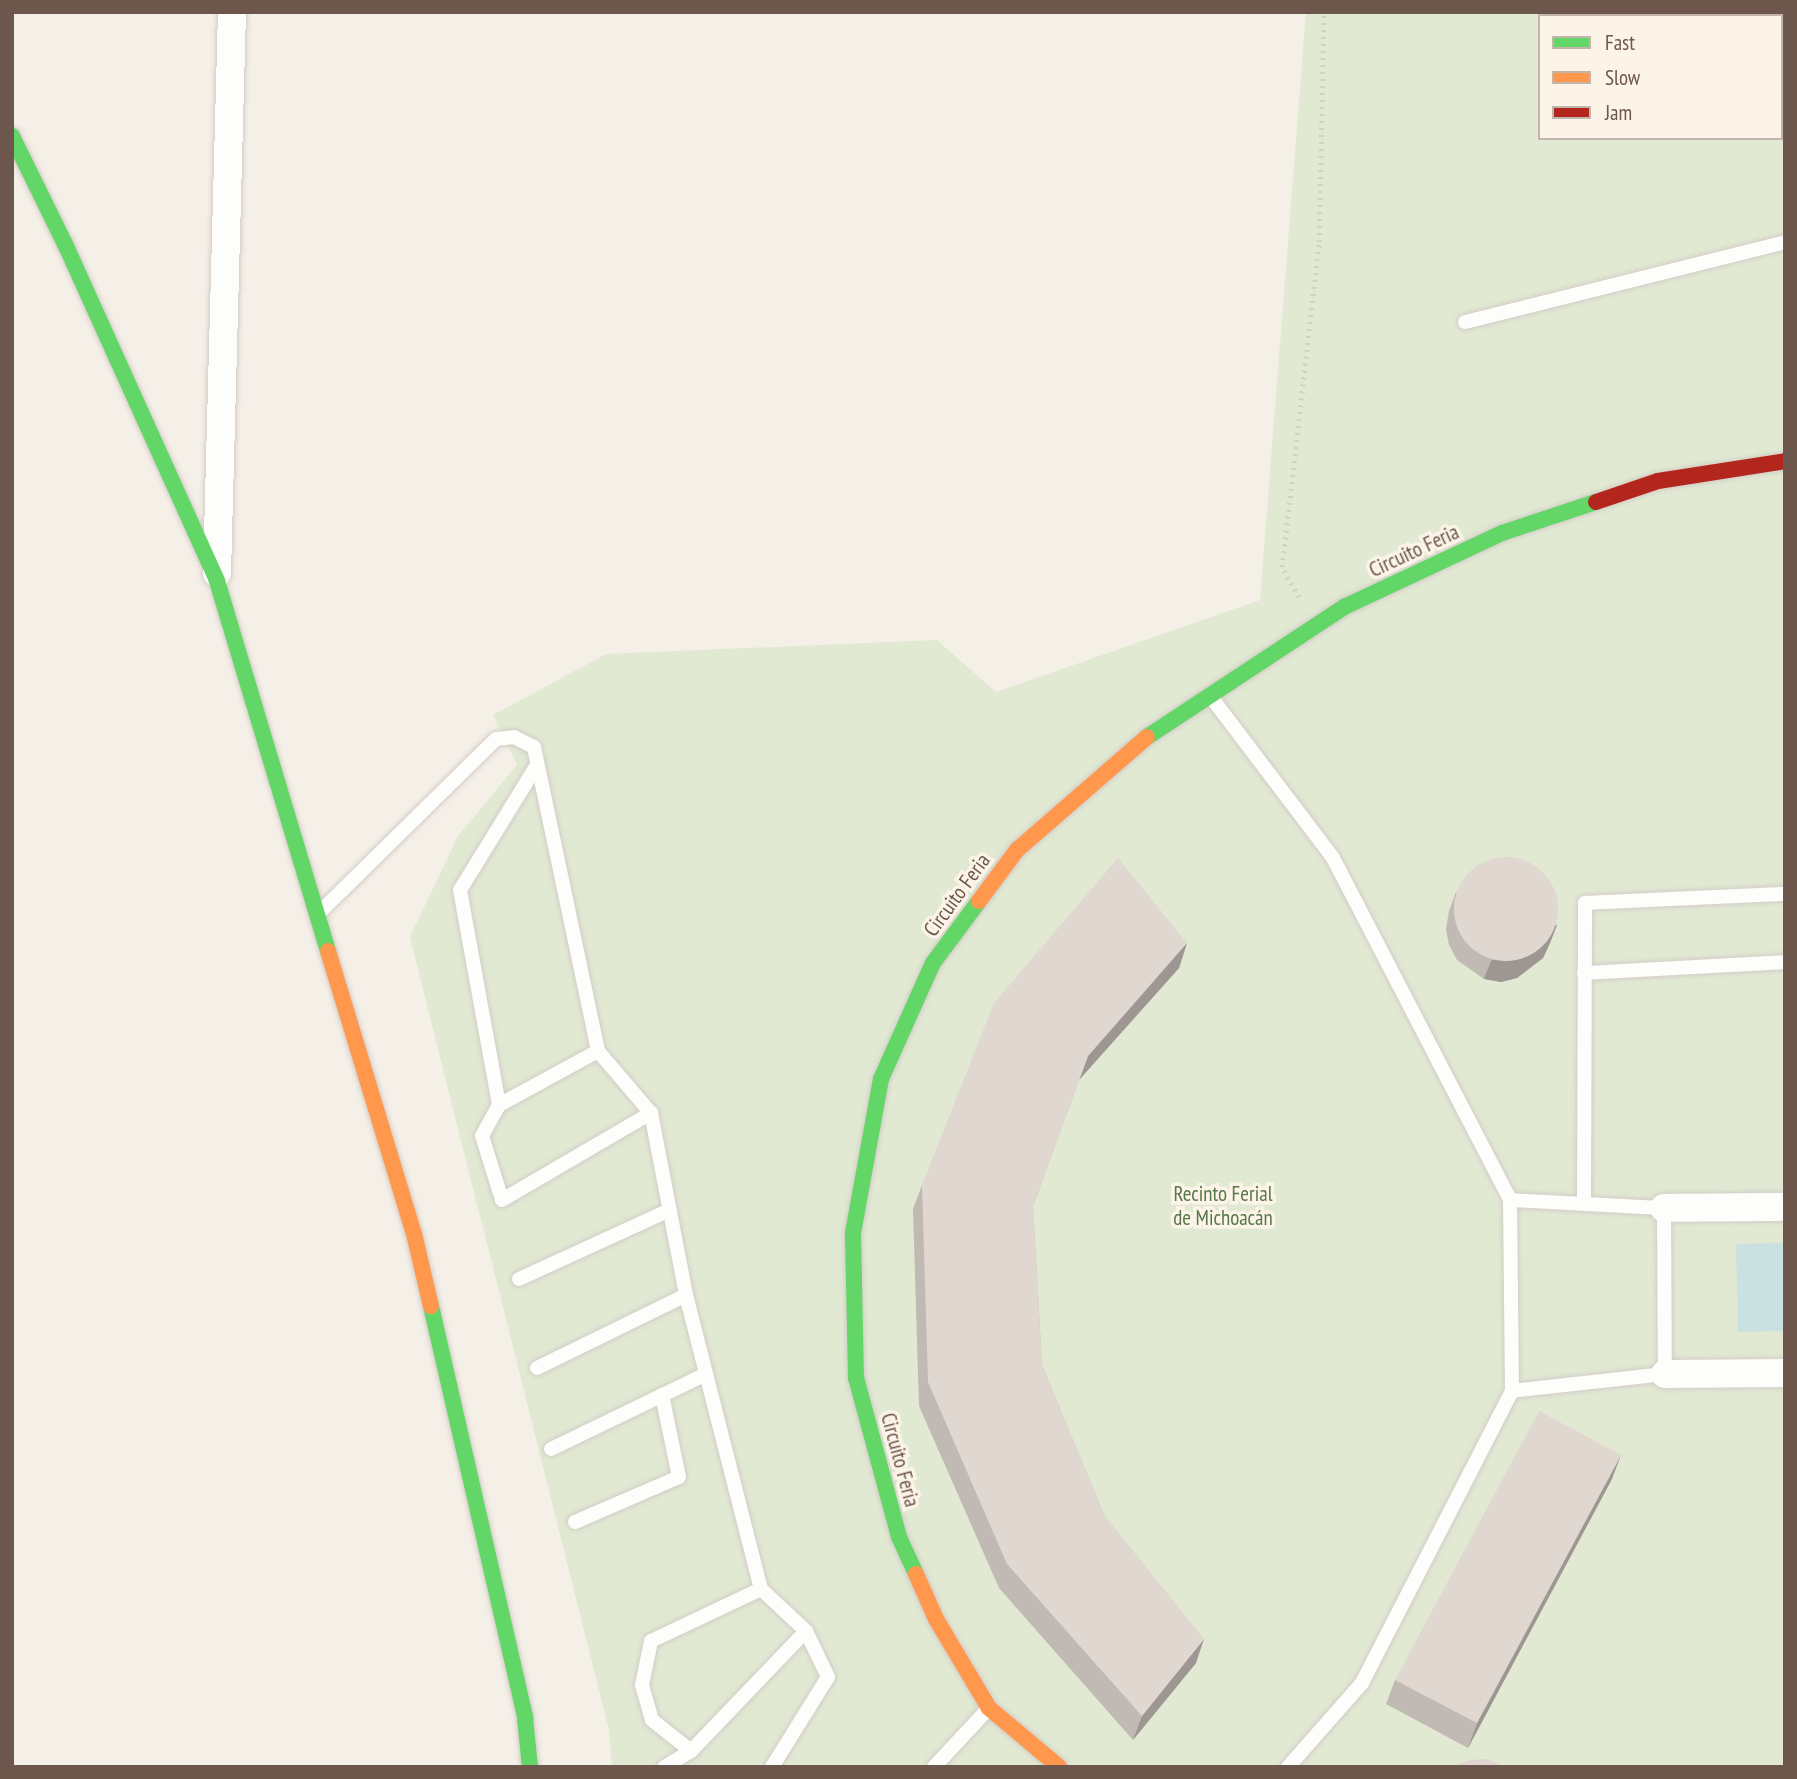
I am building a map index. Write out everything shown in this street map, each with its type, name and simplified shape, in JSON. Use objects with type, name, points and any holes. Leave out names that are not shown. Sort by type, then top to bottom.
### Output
[{"type":"street","points":[[216,581],[232,12]]},
{"type":"street","points":[[12,136],[66,246],[216,581],[415,1238],[525,1718],[530,1767]]},
{"type":"street","name":"Circuito Feria","points":[[1059,1767],[989,1708],[936,1619],[899,1537],[856,1378],[853,1233],[881,1079],[933,963],[1017,850],[1144,739],[1346,606],[1502,533],[1658,481],[1785,461]]},
{"type":"street","points":[[1664,1208],[1785,1207]]},
{"type":"street","points":[[1665,1374],[1785,1373]]},
{"type":"lane","points":[[1465,322],[1785,242]]},
{"type":"lane","points":[[1210,695],[1333,858],[1510,1200],[1512,1391],[1363,1683],[1288,1767]]},
{"type":"lane","points":[[317,914],[496,739],[514,737],[534,747],[598,1051],[651,1113],[686,1295],[761,1589],[806,1631],[828,1677],[772,1767]]},
{"type":"lane","points":[[499,1105],[460,890],[537,765]]},
{"type":"lane","points":[[1584,1202],[1585,903],[1785,894]]},
{"type":"lane","points":[[1584,974],[1785,962]]},
{"type":"lane","points":[[598,1051],[499,1105],[482,1136],[502,1200],[651,1113]]},
{"type":"lane","points":[[1510,1200],[1664,1208],[1665,1374],[1512,1391]]},
{"type":"lane","points":[[519,1279],[670,1210]]},
{"type":"lane","points":[[537,1368],[686,1295]]},
{"type":"lane","points":[[551,1449],[706,1374]]},
{"type":"lane","points":[[575,1522],[679,1477],[662,1395]]},
{"type":"lane","points":[[691,1751],[652,1720],[642,1685],[651,1641],[761,1589]]},
{"type":"lane","points":[[664,1767],[691,1751],[806,1631]]},
{"type":"lane","points":[[934,1767],[989,1708]]},
{"type":"path","points":[[1314,626],[1283,567],[1319,242],[1324,12]]},
{"type":"green space","name":"Recinto Ferial de Michoacán","points":[[1306,12],[1785,12],[1785,1767],[612,1767],[609,1730],[410,937],[458,836],[517,765],[493,715],[606,654],[937,640],[996,692],[1260,600]]},
{"type":"shaded area","points":[[1785,1243],[1785,1331],[1738,1332],[1736,1244]]},
{"type":"building","points":[[1506,857],[1526,861],[1543,872],[1554,889],[1558,909],[1554,929],[1543,946],[1526,957],[1506,961],[1486,957],[1469,946],[1458,929],[1454,909],[1458,889],[1469,872],[1486,861]]},
{"type":"building","points":[[1118,858],[1187,943],[1088,1056],[1033,1206],[1042,1365],[1104,1515],[1204,1639],[1142,1716],[1007,1564],[928,1382],[922,1185],[994,1003]]},
{"type":"building","points":[[1539,1411],[1621,1455],[1477,1723],[1395,1680]]},
{"type":"building","points":[[1487,1759],[1506,1767],[1452,1767],[1469,1760]]},
{"type":"traffic: fast","points":[[12,136],[66,246],[217,581],[328,951]]},
{"type":"traffic: fast","points":[[1147,737],[1346,606],[1502,533],[1596,502]]},
{"type":"traffic: fast","points":[[916,1574],[899,1537],[856,1378],[853,1233],[881,1079],[933,963],[979,901]]},
{"type":"traffic: fast","points":[[431,1306],[525,1718],[530,1767]]},
{"type":"traffic: slow","points":[[979,901],[1017,850],[1147,737]]},
{"type":"traffic: slow","points":[[328,951],[415,1238],[431,1306]]},
{"type":"traffic: slow","points":[[916,1574],[936,1619],[989,1708],[1059,1767]]},
{"type":"traffic: jam","points":[[1596,502],[1658,481],[1785,461]]}]
